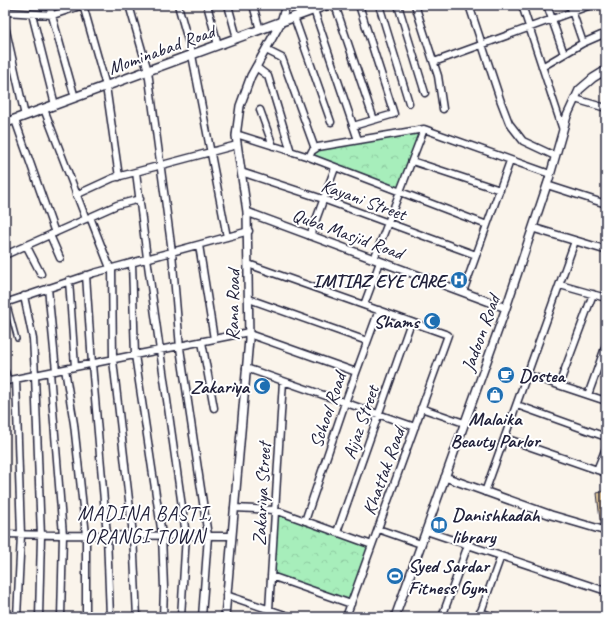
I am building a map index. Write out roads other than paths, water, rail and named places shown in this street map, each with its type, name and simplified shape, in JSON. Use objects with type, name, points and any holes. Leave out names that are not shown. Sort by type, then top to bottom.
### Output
[{"type":"main road","name":"Mominabad Road","points":[[5,123],[327,5]]},
{"type":"street","points":[[49,5],[75,98]]},
{"type":"street","points":[[5,12],[52,15],[83,5],[106,86],[118,177]]},
{"type":"street","points":[[129,5],[148,71],[172,252],[180,346],[208,536],[202,617]]},
{"type":"street","points":[[178,5],[192,55],[227,237]]},
{"type":"street","points":[[207,5],[218,45]]},
{"type":"street","points":[[228,5],[237,38]]},
{"type":"street","points":[[253,5],[260,30]]},
{"type":"street","name":"Rana Road","points":[[224,617],[249,333],[247,212],[236,134],[240,106],[251,76],[281,22],[286,5]]},
{"type":"street","points":[[335,5],[374,120]]},
{"type":"street","points":[[353,126],[394,114],[359,5]]},
{"type":"street","points":[[379,5],[409,103]]},
{"type":"street","points":[[398,5],[425,93]]},
{"type":"street","points":[[415,5],[438,76],[443,109]]},
{"type":"street","points":[[469,5],[509,123],[523,141],[556,156]]},
{"type":"street","points":[[522,5],[563,130]]},
{"type":"street","points":[[546,5],[564,54]]},
{"type":"street","points":[[570,5],[583,43]]},
{"type":"street","points":[[434,62],[591,5]]},
{"type":"street","points":[[314,10],[358,140]]},
{"type":"street","points":[[32,14],[55,105]]},
{"type":"street","points":[[294,17],[331,122]]},
{"type":"street","points":[[5,26],[25,116]]},
{"type":"street","points":[[542,67],[583,43],[606,33]]},
{"type":"street","points":[[266,50],[282,58],[315,148]]},
{"type":"street","points":[[256,67],[268,76],[290,152]]},
{"type":"street","name":"Jadoon Road","points":[[395,617],[506,308],[547,186],[567,116],[579,90],[593,78],[606,70]]},
{"type":"street","points":[[575,99],[606,108]]},
{"type":"street","points":[[44,109],[76,195],[111,268],[113,360],[133,535],[137,617]]},
{"type":"street","points":[[260,110],[273,146]]},
{"type":"street","points":[[15,120],[60,258]]},
{"type":"street","points":[[309,157],[312,150],[318,147],[424,130],[550,174]]},
{"type":"street","points":[[364,305],[387,223],[424,130]]},
{"type":"street","points":[[236,134],[309,157],[487,225]]},
{"type":"street","points":[[76,195],[118,177],[237,145]]},
{"type":"street","points":[[412,161],[500,190]]},
{"type":"street","points":[[463,292],[510,161]]},
{"type":"street","points":[[310,236],[335,168]]},
{"type":"street","points":[[136,172],[186,536],[181,617]]},
{"type":"street","name":"Kayani Street","points":[[241,172],[324,199],[476,255]]},
{"type":"street","points":[[547,186],[605,203],[606,195]]},
{"type":"street","points":[[5,255],[117,205],[140,199]]},
{"type":"street","name":"Quba Masjid Road","points":[[247,212],[506,308]]},
{"type":"street","points":[[533,228],[606,250]]},
{"type":"street","points":[[6,303],[86,275],[248,232]]},
{"type":"street","points":[[485,492],[575,241]]},
{"type":"street","points":[[26,245],[41,274]]},
{"type":"street","points":[[199,245],[214,339]]},
{"type":"street","points":[[132,262],[135,355],[162,535],[164,588],[163,617]]},
{"type":"street","points":[[248,264],[411,322]]},
{"type":"street","points":[[86,275],[107,535],[110,617]]},
{"type":"street","points":[[69,280],[75,367]]},
{"type":"street","points":[[560,284],[606,298]]},
{"type":"street","points":[[48,288],[63,535],[61,617]]},
{"type":"street","points":[[559,385],[593,294]]},
{"type":"street","points":[[24,296],[34,339],[41,536],[39,617]]},
{"type":"street","points":[[249,299],[367,341]]},
{"type":"street","name":"School Road","points":[[304,521],[345,402],[379,310]]},
{"type":"street","name":"Khattak Road","points":[[346,617],[448,335],[411,322]]},
{"type":"street","name":"Aijaz Street","points":[[337,532],[411,322]]},
{"type":"street","points":[[5,372],[6,381],[249,333],[356,372]]},
{"type":"street","points":[[202,342],[214,408]]},
{"type":"street","points":[[588,395],[606,345]]},
{"type":"street","points":[[246,368],[415,427]]},
{"type":"street","points":[[65,369],[74,424],[86,535],[86,617]]},
{"type":"street","points":[[528,375],[606,401]]},
{"type":"street","points":[[16,379],[21,535],[17,617]]},
{"type":"street","name":"Zakariya Street","points":[[269,610],[283,381]]},
{"type":"street","points":[[517,405],[606,437]]},
{"type":"street","points":[[421,408],[464,424]]},
{"type":"street","points":[[505,438],[606,473]]},
{"type":"street","points":[[597,470],[606,448]]},
{"type":"street","points":[[445,477],[551,515],[606,531]]},
{"type":"street","points":[[234,508],[275,510],[372,545]]},
{"type":"street","points":[[378,529],[421,544]]},
{"type":"street","points":[[426,531],[606,591]]},
{"type":"street","points":[[5,534],[41,536],[231,536]]},
{"type":"street","points":[[442,617],[468,545]]},
{"type":"street","points":[[494,617],[479,615],[502,556]]},
{"type":"street","points":[[271,576],[351,604]]},
{"type":"street","points":[[226,595],[291,617]]},
{"type":"lane","points":[[6,303],[17,339]]},
{"type":"place","name":"IMTIAZ EYE CARE","points":[[459,280]]},
{"type":"place","name":"Shams","points":[[432,321]]},
{"type":"place","name":"Dostea","points":[[506,375]]},
{"type":"place","name":"Zakariya","points":[[262,386]]},
{"type":"place","name":"Malaika Beauty Parlor","points":[[495,395]]},
{"type":"place","name":"Danishkadah library","points":[[439,525]]},
{"type":"place","name":"Syed Sardar Fitness Gym","points":[[395,576]]},
{"type":"district","name":"MADINA BASTI, ORANGI TOWN","points":[[145,524]]}]
